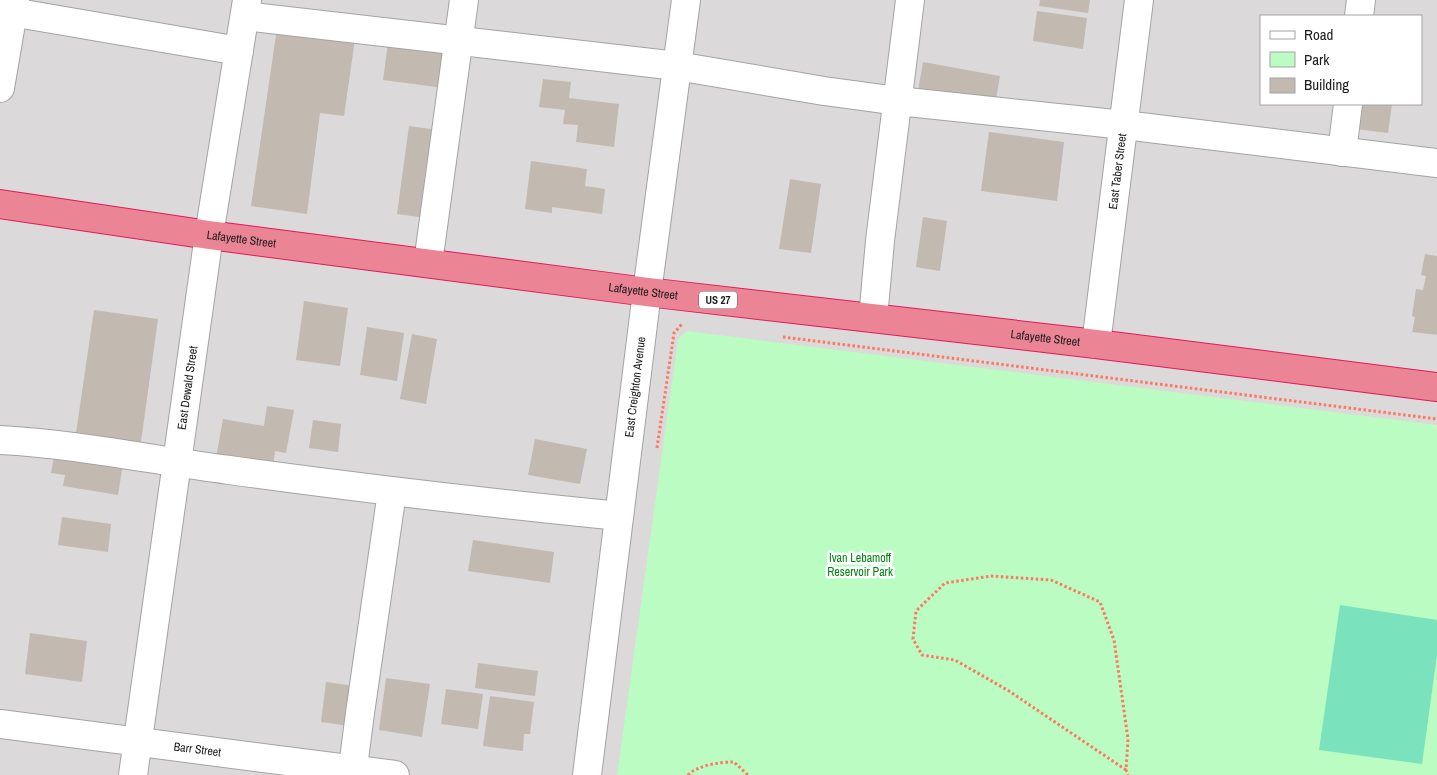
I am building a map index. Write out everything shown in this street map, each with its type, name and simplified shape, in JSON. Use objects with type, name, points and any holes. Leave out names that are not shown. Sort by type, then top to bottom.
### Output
[{"type":"highway","name":"Lafayette Street","points":[[0,204],[209,235],[647,292],[1096,344],[1437,387]]},
{"type":"street","points":[[428,264],[464,0]]},
{"type":"street","name":"East Creighton Avenue","points":[[587,775],[647,292],[686,0]]},
{"type":"street","points":[[873,318],[880,241],[910,0]]},
{"type":"street","name":"East Taber Street","points":[[1096,344],[1139,0]]},
{"type":"street","points":[[1359,15],[1361,0]]},
{"type":"street","points":[[0,88],[9,8],[239,51]]},
{"type":"street","points":[[246,8],[459,40],[677,66],[898,102],[1124,125],[1437,163]]},
{"type":"street","name":"East Dewald Street","points":[[133,775],[209,235],[246,8]]},
{"type":"street","points":[[1342,152],[1348,105]]},
{"type":"street","points":[[0,440],[35,442],[392,492],[619,516]]},
{"type":"street","points":[[352,772],[392,492]]},
{"type":"street","name":"Barr Street","points":[[0,724],[352,772],[395,775]]},
{"type":"path","points":[[657,451],[674,333],[682,324]]},
{"type":"path","points":[[781,337],[1437,419]]},
{"type":"path","points":[[1126,770],[1009,691],[955,660],[922,655],[914,639],[916,611],[945,583],[991,576],[1051,580],[1100,602],[1114,640],[1128,739],[1126,770],[1128,775]]},
{"type":"path","points":[[688,775],[692,770],[724,762],[734,762],[748,775]]},
{"type":"shaded area","points":[[0,0],[1437,0],[1437,775],[0,775]]},
{"type":"green space","name":"Ivan Lebamoff Reservoir Park","points":[[687,331],[1437,425],[1437,775],[617,775],[678,339]]},
{"type":"green space","points":[[1340,605],[1437,620],[1437,655],[1422,764],[1319,750]]},
{"type":"building","points":[[1040,0],[1090,0],[1088,13],[1039,6]]},
{"type":"building","points":[[1037,11],[1087,18],[1083,49],[1033,41]]},
{"type":"building","points":[[277,28],[355,39],[344,116],[320,113],[307,214],[251,206]]},
{"type":"building","points":[[388,43],[449,51],[444,88],[383,80]]},
{"type":"building","points":[[923,62],[1000,76],[995,105],[918,91]]},
{"type":"building","points":[[543,79],[571,82],[569,98],[619,104],[614,147],[576,142],[578,125],[563,124],[565,110],[539,107]]},
{"type":"building","points":[[1359,105],[1392,105],[1388,133],[1356,129]]},
{"type":"building","points":[[409,126],[438,130],[426,218],[397,214]]},
{"type":"building","points":[[989,132],[1064,142],[1057,201],[981,191]]},
{"type":"building","points":[[531,161],[587,169],[585,186],[605,189],[602,214],[552,207],[552,213],[525,209]]},
{"type":"building","points":[[790,179],[821,184],[811,253],[779,249]]},
{"type":"building","points":[[923,217],[947,221],[940,271],[916,267]]},
{"type":"building","points":[[1425,254],[1437,256],[1437,335],[1412,332],[1415,317],[1412,316],[1416,289],[1423,290],[1426,276],[1421,275]]},
{"type":"building","points":[[304,301],[348,308],[340,366],[296,360]]},
{"type":"building","points":[[94,310],[158,319],[140,449],[75,440]]},
{"type":"building","points":[[367,327],[404,333],[397,381],[360,375]]},
{"type":"building","points":[[412,334],[437,339],[426,404],[400,399]]},
{"type":"building","points":[[267,406],[294,410],[286,453],[275,451],[273,467],[216,458],[223,419],[264,426]]},
{"type":"building","points":[[313,420],[341,424],[338,452],[309,448]]},
{"type":"building","points":[[535,439],[587,449],[580,484],[528,475]]},
{"type":"building","points":[[55,452],[123,464],[118,495],[63,486],[65,475],[51,473]]},
{"type":"building","points":[[62,517],[111,524],[108,552],[58,545]]},
{"type":"building","points":[[473,540],[554,552],[550,583],[468,571]]},
{"type":"building","points":[[30,633],[87,641],[82,682],[25,674]]},
{"type":"building","points":[[478,663],[538,671],[535,696],[475,688]]},
{"type":"building","points":[[386,678],[430,684],[422,737],[379,730]]},
{"type":"building","points":[[326,682],[354,686],[349,726],[321,722]]},
{"type":"building","points":[[446,689],[483,694],[478,729],[441,724]]},
{"type":"building","points":[[490,696],[534,702],[530,734],[524,734],[523,751],[483,746]]}]
